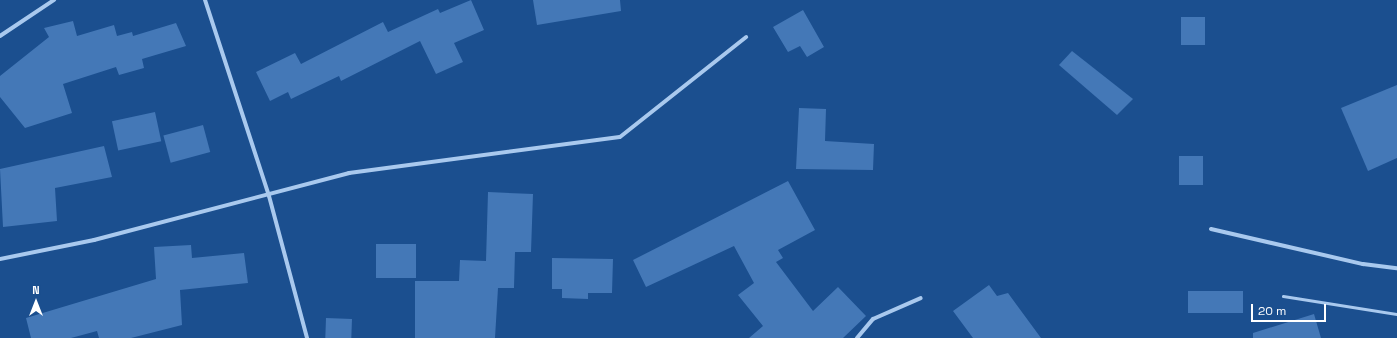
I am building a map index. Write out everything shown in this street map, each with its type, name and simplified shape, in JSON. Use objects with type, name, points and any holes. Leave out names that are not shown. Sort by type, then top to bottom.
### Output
[{"type":"street","points":[[0,36],[54,0]]},
{"type":"street","points":[[205,0],[269,196],[307,338]]},
{"type":"street","points":[[0,259],[269,196],[349,173],[620,137],[746,37]]},
{"type":"street","points":[[1211,229],[1363,264],[1397,268]]},
{"type":"street","points":[[857,338],[874,319],[921,298]]},
{"type":"lane","points":[[1283,296],[1397,314]]},
{"type":"building","points":[[471,0],[484,30],[454,43],[463,62],[436,74],[420,41],[341,81],[339,76],[291,99],[288,92],[270,101],[256,72],[295,53],[301,64],[383,22],[388,32],[438,9],[440,13]]},
{"type":"building","points":[[533,0],[620,0],[621,11],[537,25]]},
{"type":"building","points":[[803,10],[824,47],[807,57],[800,46],[788,52],[773,27]]},
{"type":"building","points":[[1181,17],[1205,17],[1205,45],[1181,45]]},
{"type":"building","points":[[73,21],[77,36],[114,25],[117,36],[132,32],[133,36],[176,23],[186,46],[142,59],[144,68],[119,75],[116,67],[63,84],[72,113],[25,128],[0,97],[0,76],[49,37],[44,28]]},
{"type":"building","points":[[1072,51],[1133,99],[1117,115],[1059,65]]},
{"type":"building","points":[[1397,85],[1397,158],[1368,171],[1341,108]]},
{"type":"building","points":[[799,108],[826,109],[825,141],[874,144],[873,170],[796,169]]},
{"type":"building","points":[[155,112],[161,141],[118,150],[112,121]]},
{"type":"building","points":[[203,125],[210,152],[171,163],[163,136]]},
{"type":"building","points":[[104,146],[112,177],[55,188],[57,221],[3,227],[0,169]]},
{"type":"building","points":[[1179,156],[1203,156],[1203,185],[1179,185]]},
{"type":"building","points":[[788,181],[815,230],[778,250],[783,258],[776,262],[813,311],[838,287],[866,316],[843,338],[749,338],[763,326],[738,295],[754,283],[734,246],[646,287],[633,260]]},
{"type":"building","points":[[488,192],[533,194],[531,252],[515,252],[514,288],[498,288],[495,338],[415,338],[415,281],[459,281],[460,260],[486,261]]},
{"type":"building","points":[[376,244],[416,244],[416,278],[376,278]]},
{"type":"building","points":[[191,245],[192,258],[244,253],[248,283],[180,290],[182,325],[131,338],[99,338],[97,331],[71,338],[31,338],[26,318],[156,279],[154,247]]},
{"type":"building","points":[[552,258],[613,259],[612,293],[588,293],[588,299],[562,298],[562,289],[552,289]]},
{"type":"building","points":[[989,285],[997,296],[1008,293],[1041,338],[973,338],[953,311]]},
{"type":"building","points":[[1188,291],[1243,291],[1243,313],[1188,313]]},
{"type":"building","points":[[1314,314],[1321,338],[1253,338],[1253,333]]},
{"type":"building","points":[[326,318],[352,319],[351,338],[325,338]]}]
